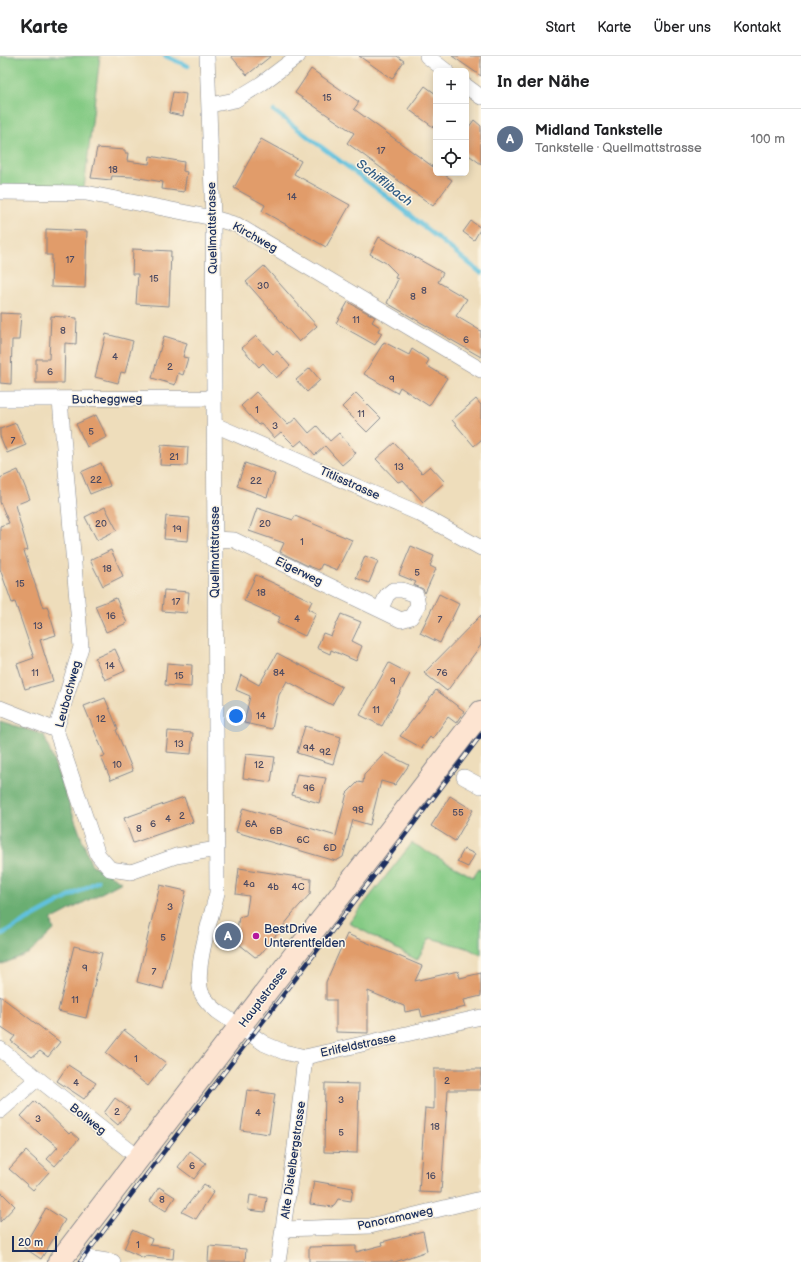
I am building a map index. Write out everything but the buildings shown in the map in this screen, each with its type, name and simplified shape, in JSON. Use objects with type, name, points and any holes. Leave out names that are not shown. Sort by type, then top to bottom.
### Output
[{"type":"main road","name":"Hauptstrasse","points":[[59,1262],[481,712]]},
{"type":"street","name":"Quellmattstrasse","points":[[207,56],[213,218],[217,893],[200,964],[199,978],[202,992],[210,1005],[241,1026]]},
{"type":"street","points":[[210,105],[235,100],[261,84],[298,56]]},
{"type":"street","points":[[427,56],[442,68]]},
{"type":"street","points":[[469,88],[481,97]]},
{"type":"street","name":"Kirchweg","points":[[0,192],[86,193],[213,218],[238,225],[481,370]]},
{"type":"street","name":"Bucheggweg","points":[[0,399],[60,400],[214,398]]},
{"type":"street","name":"Leubachweg","points":[[60,400],[81,647],[56,730],[98,855],[110,869],[131,872],[176,856],[217,849]]},
{"type":"street","name":"Titlisstrasse","points":[[214,425],[418,513],[481,548]]},
{"type":"street","name":"Eigerweg","points":[[215,539],[234,540],[380,610]]},
{"type":"street","points":[[0,708],[56,730]]},
{"type":"street","points":[[464,777],[481,786]]},
{"type":"street","name":"Erlifeldstrasse","points":[[241,1026],[265,1044],[284,1052],[305,1057],[481,1017]]},
{"type":"street","name":"Bollweg","points":[[0,1049],[139,1158]]},
{"type":"street","name":"Alte Distelbergstrasse","points":[[278,1262],[284,1229],[304,1081],[305,1057]]},
{"type":"street","points":[[0,1111],[38,1079]]},
{"type":"street","name":"Panoramaweg","points":[[284,1229],[370,1226],[481,1199]]},
{"type":"street","points":[[88,1258],[113,1262]]},
{"type":"green space","points":[[0,56],[100,56],[84,188],[0,187]]},
{"type":"green space","points":[[0,721],[44,735],[91,864],[122,882],[51,920],[54,930],[30,953],[0,965]]},
{"type":"green space","points":[[412,843],[473,877],[479,868],[481,869],[481,955],[467,948],[430,938],[417,960],[349,923]]},
{"type":"waterway","name":"Schifflibach","points":[[165,56],[188,66]]},
{"type":"waterway","name":"Schifflibach","points":[[274,111],[381,192],[481,273]]},
{"type":"waterway","points":[[0,935],[98,881]]},
{"type":"railway","points":[[80,1262],[481,735]]},
{"type":"place","name":"Midland Tankstelle","points":[[228,936]]},
{"type":"place","name":"BestDrive Unterentfelden","points":[[256,936]]}]
